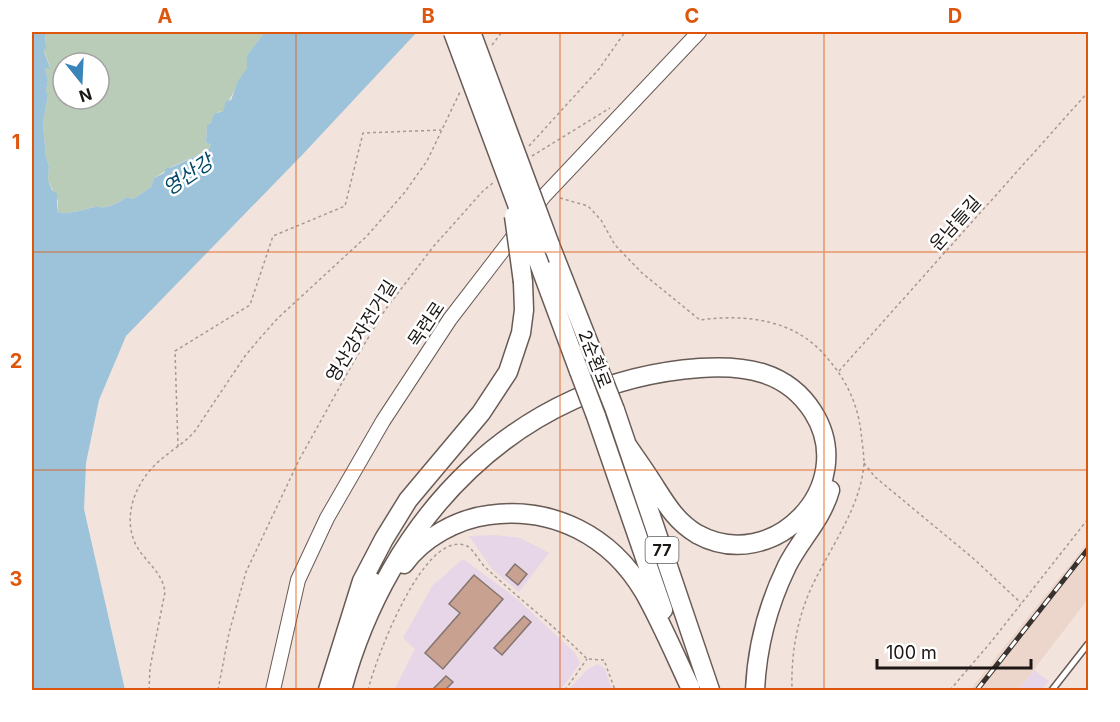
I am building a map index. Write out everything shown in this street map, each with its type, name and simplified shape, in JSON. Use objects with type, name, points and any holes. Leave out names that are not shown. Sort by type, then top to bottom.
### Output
[{"type":"highway","name":"2순환로","points":[[453,32],[505,183],[540,266],[588,367],[615,410],[710,690]]},
{"type":"highway","name":"2순환로","points":[[471,32],[550,245],[588,367],[596,416],[691,689]]},
{"type":"highway","points":[[328,690],[362,581],[384,539],[408,500],[481,413],[507,372],[521,333],[524,310],[523,282],[505,183]]},
{"type":"highway","points":[[350,622],[391,551],[424,506],[471,456],[520,418],[567,394],[634,370],[672,361],[702,358],[732,357],[756,360],[785,369],[807,387],[817,399],[834,436],[836,460],[828,499],[788,566],[762,633],[756,662],[755,690]]},
{"type":"highway","points":[[342,690],[374,604],[413,533],[467,470],[492,448],[537,419],[564,405],[625,380],[666,371],[732,366],[756,370],[777,378],[795,390],[814,415],[825,440],[826,452],[818,494],[805,513],[792,526],[765,541],[733,544],[715,541],[679,522],[627,445]]},
{"type":"highway","points":[[374,604],[410,555],[434,535],[475,516],[520,512],[543,516],[583,530],[620,560],[644,592],[691,689]]},
{"type":"street","name":"목련로","points":[[273,690],[298,580],[327,518],[383,420],[450,319],[544,196],[699,32]]},
{"type":"lane","points":[[1052,690],[1089,644]]},
{"type":"path","points":[[490,48],[502,32]]},
{"type":"path","points":[[529,146],[599,69],[625,32]]},
{"type":"path","points":[[149,690],[150,668],[165,592],[164,582],[158,571],[137,546],[130,525],[130,516],[139,487],[156,464],[195,431],[245,356],[278,318],[382,219],[427,160],[461,90]]},
{"type":"path","name":"운남들길","points":[[839,371],[1089,92]]},
{"type":"path","points":[[526,159],[615,105]]},
{"type":"path","points":[[178,447],[175,351],[250,305],[273,236],[345,206],[363,134],[442,130]]},
{"type":"path","name":"영산강자전거길","points":[[218,690],[229,633],[246,572],[299,460],[353,363],[385,309],[433,247],[483,191],[505,183]]},
{"type":"path","points":[[544,196],[570,200],[588,206],[601,220],[615,245],[642,273],[700,320],[725,316],[758,318],[788,328],[813,342],[839,371],[853,396],[860,421],[864,463],[859,488],[848,515],[820,568],[800,618],[791,665],[792,690]]},
{"type":"path","points":[[864,463],[875,477],[1022,603]]},
{"type":"path","points":[[950,690],[1089,519]]},
{"type":"path","points":[[368,690],[371,676],[395,618],[413,584],[424,566],[442,549],[454,544],[468,547],[484,565],[587,659],[604,660],[615,690]]},
{"type":"path","points":[[565,690],[587,659]]},
{"type":"shaded area","points":[[495,535],[520,538],[549,553],[519,592],[492,569],[469,536]]},
{"type":"shaded area","points":[[1088,542],[1088,599],[1018,690],[970,690]]},
{"type":"shaded area","points":[[463,559],[516,598],[575,653],[580,663],[561,690],[394,690],[415,649],[403,638],[433,585]]},
{"type":"shaded area","points":[[598,664],[605,669],[612,690],[568,690],[588,669]]},
{"type":"shaded area","points":[[1034,670],[1049,681],[1042,690],[1018,690]]},
{"type":"green space","points":[[45,32],[265,32],[247,55],[247,68],[223,111],[218,112],[207,125],[206,142],[211,145],[208,150],[173,166],[154,178],[151,187],[133,199],[127,197],[116,204],[66,213],[57,212],[58,201],[48,180],[49,166],[43,123],[48,95],[45,69],[50,67],[44,50]]},
{"type":"water","name":"영산강","points":[[32,32],[45,32],[44,51],[50,68],[45,69],[48,95],[43,123],[49,166],[48,180],[52,190],[57,194],[57,212],[66,213],[116,204],[127,197],[133,199],[151,187],[154,178],[164,173],[167,167],[170,168],[208,150],[211,145],[206,142],[207,125],[211,123],[214,114],[223,111],[226,101],[231,100],[238,81],[247,68],[247,55],[265,32],[417,32],[304,153],[126,336],[99,400],[86,463],[84,509],[125,690],[32,690]]},
{"type":"building","points":[[515,564],[527,574],[518,585],[506,575]]},
{"type":"building","points":[[474,575],[503,599],[443,669],[425,653],[460,613],[449,604]]},
{"type":"building","points":[[524,616],[531,622],[502,655],[494,648]]},
{"type":"building","points":[[446,676],[453,682],[445,690],[432,690]]},
{"type":"railway","points":[[977,690],[1088,549]]}]
